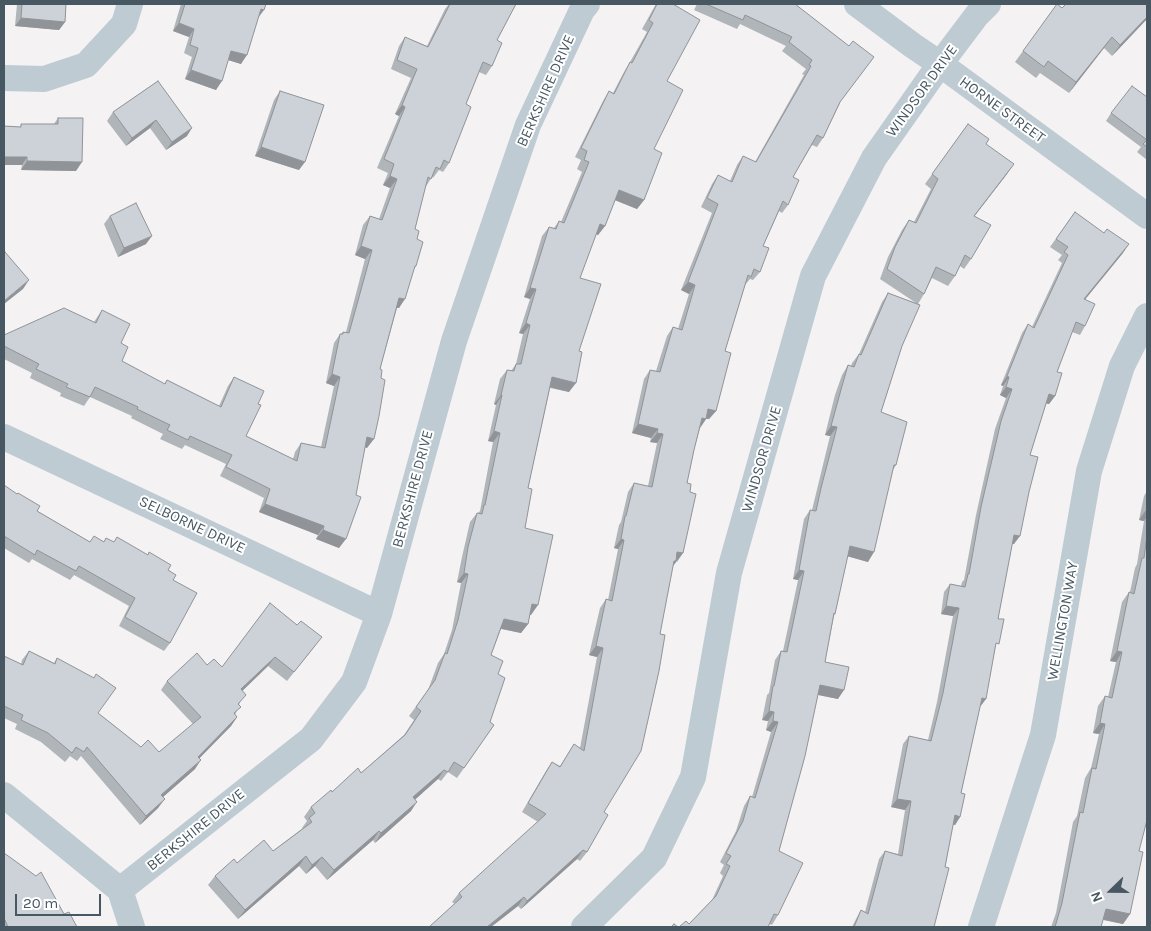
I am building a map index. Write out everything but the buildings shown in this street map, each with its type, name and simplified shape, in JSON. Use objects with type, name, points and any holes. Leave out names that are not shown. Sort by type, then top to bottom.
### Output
[{"type":"street","points":[[4,78],[44,79],[86,65],[124,24],[130,4]]},
{"type":"street","name":"BERKSHIRE DRIVE","points":[[120,890],[311,738],[354,682],[379,614],[451,351],[528,124],[582,10],[587,4]]},
{"type":"street","name":"HORNE STREET","points":[[857,4],[1147,216]]},
{"type":"street","name":"WINDSOR DRIVE","points":[[584,927],[654,858],[693,778],[729,573],[813,276],[874,158],[940,64],[977,15],[988,4]]},
{"type":"street","name":"WELLINGTON WAY","points":[[981,927],[1043,735],[1089,470],[1122,366],[1147,316]]},
{"type":"street","name":"SELBORNE DRIVE","points":[[4,437],[379,614]]},
{"type":"street","points":[[4,795],[120,890],[132,927]]}]
